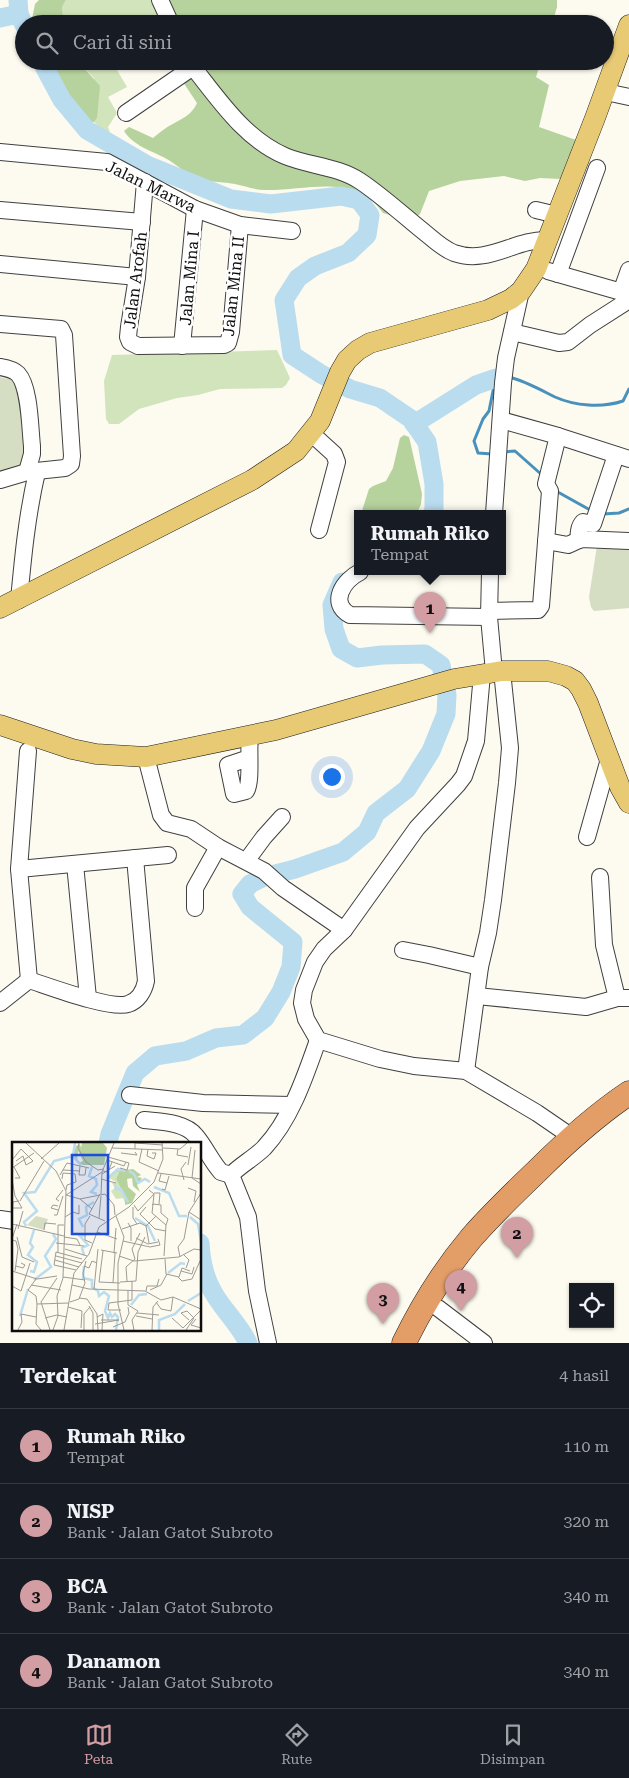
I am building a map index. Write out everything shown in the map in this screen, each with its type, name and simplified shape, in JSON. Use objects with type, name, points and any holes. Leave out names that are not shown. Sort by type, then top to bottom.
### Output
[{"type":"highway","points":[[404,1343],[428,1300],[469,1241],[507,1200],[572,1137],[629,1093]]},
{"type":"highway","points":[[418,1343],[438,1308],[475,1256],[583,1145],[629,1110]]},
{"type":"main road","points":[[614,67],[629,27]]},
{"type":"main road","points":[[0,608],[252,480],[296,451],[312,434],[320,421],[340,372],[347,360],[358,350],[370,343],[488,310],[521,291],[536,269],[613,70]]},
{"type":"main road","points":[[0,725],[72,749],[96,754],[146,757],[250,736],[322,718],[454,679],[493,672],[548,671],[566,676],[581,689],[588,703],[608,760],[629,803]]},
{"type":"street","points":[[160,0],[167,15]]},
{"type":"street","points":[[126,113],[183,70]]},
{"type":"street","points":[[196,70],[240,125],[269,149],[302,162],[347,174],[369,188],[410,222],[454,253],[484,255],[498,253],[534,241],[547,240]]},
{"type":"street","points":[[606,88],[616,94],[629,97]]},
{"type":"street","name":"Jalan Marwa","points":[[0,152],[107,162],[195,209],[240,225],[292,231]]},
{"type":"street","points":[[558,274],[597,168]]},
{"type":"street","name":"Jalan Arofah","points":[[145,182],[137,277],[129,326],[128,337],[130,342],[138,346],[224,345]]},
{"type":"street","name":"Jalan Mina I","points":[[182,346],[195,209]]},
{"type":"street","points":[[0,210],[142,222]]},
{"type":"street","points":[[536,210],[557,215]]},
{"type":"street","name":"Jalan Mina II","points":[[224,345],[228,343],[231,332],[240,225]]},
{"type":"street","points":[[0,264],[137,277]]},
{"type":"street","points":[[536,269],[618,291],[623,287],[629,270]]},
{"type":"street","points":[[494,510],[506,358],[521,291]]},
{"type":"street","points":[[512,332],[559,343],[568,342],[629,300]]},
{"type":"street","points":[[0,324],[56,327],[61,329],[64,335],[71,464],[65,468],[32,472],[0,480]]},
{"type":"street","points":[[0,367],[15,372],[20,376],[25,388],[32,446],[31,498],[19,600]]},
{"type":"street","points":[[501,420],[622,457],[593,524],[582,523],[578,534],[579,540]]},
{"type":"street","points":[[312,434],[334,454],[337,462],[319,530]]},
{"type":"street","points":[[354,575],[346,584],[339,600],[339,606],[343,612],[350,615],[489,614],[538,610],[542,602],[550,491],[547,480],[558,436]]},
{"type":"street","points":[[546,541],[568,545],[579,540],[629,540]]},
{"type":"street","points":[[466,1071],[480,968],[493,900],[510,748],[493,672],[489,614],[490,575]]},
{"type":"street","points":[[493,672],[476,741],[464,776],[417,828],[344,930],[324,949],[315,962],[304,990],[303,1011],[318,1040],[398,1063],[466,1071],[530,1108],[572,1137]]},
{"type":"street","points":[[249,758],[250,736]]},
{"type":"street","points":[[28,750],[19,869],[29,980]]},
{"type":"street","points":[[146,757],[161,815],[167,823],[175,826],[185,826],[218,847],[264,870],[283,888],[344,930]]},
{"type":"street","points":[[587,837],[608,760]]},
{"type":"street","points":[[247,860],[282,817]]},
{"type":"street","points":[[195,908],[195,888],[218,847]]},
{"type":"street","points":[[19,869],[168,855]]},
{"type":"street","points":[[29,980],[109,1004],[127,1004],[141,994],[145,988],[146,981],[135,858]]},
{"type":"street","points":[[75,864],[88,998]]},
{"type":"street","points":[[477,996],[586,1007],[623,998],[604,945],[600,877]]},
{"type":"street","points":[[403,950],[480,968]]},
{"type":"street","points":[[0,1003],[29,980]]},
{"type":"street","points":[[231,1175],[264,1147],[277,1131],[292,1105],[318,1040]]},
{"type":"street","points":[[130,1095],[196,1102],[292,1105]]},
{"type":"street","points":[[144,1120],[169,1123],[190,1131],[200,1142]]},
{"type":"street","points":[[201,1144],[221,1172],[231,1175]]},
{"type":"street","points":[[231,1175],[250,1224],[252,1258],[268,1343]]},
{"type":"street","points":[[438,1308],[484,1343]]},
{"type":"green space","points":[[39,0],[66,0],[62,7],[63,15],[33,15],[35,4]]},
{"type":"green space","points":[[66,0],[161,0],[168,15],[63,15],[62,7]]},
{"type":"green space","points":[[161,0],[557,0],[555,15],[168,15]]},
{"type":"green space","points":[[49,70],[86,70],[100,86],[97,118],[94,122],[87,121],[80,115],[59,87]]},
{"type":"green space","points":[[86,70],[117,70],[127,87],[108,97],[117,113],[108,127],[110,132],[103,130],[94,122],[97,118],[94,78]]},
{"type":"green space","points":[[180,70],[538,70],[536,77],[549,85],[539,127],[579,141],[561,179],[540,178],[525,181],[504,176],[460,181],[429,191],[420,214],[411,221],[383,213],[372,200],[359,192],[344,188],[329,186],[261,190],[235,184],[201,180],[191,176],[174,163],[137,144],[124,131],[129,127],[153,138],[164,129],[184,118],[197,103],[177,73]]},
{"type":"green space","points":[[277,350],[290,378],[282,388],[220,389],[177,398],[139,409],[119,424],[109,424],[106,419],[104,381],[112,355]]},
{"type":"green space","points":[[0,377],[17,381],[26,448],[24,466],[0,477]]},
{"type":"green space","points":[[404,435],[409,437],[422,494],[419,510],[362,510],[369,489],[386,481],[393,468],[400,438]]},
{"type":"green space","points":[[597,546],[629,546],[629,608],[594,611],[591,607],[589,597]]},
{"type":"waterway","points":[[18,0],[19,15]]},
{"type":"waterway","points":[[0,18],[19,14]]},
{"type":"waterway","points":[[46,70],[62,100],[87,130],[147,165],[231,199],[271,204],[341,196],[359,200],[370,215],[367,235],[348,253],[315,266],[298,278],[284,300],[292,355],[321,374],[350,389],[380,398],[411,419],[427,442],[434,484],[434,510]]},
{"type":"waterway","points":[[509,377],[563,400],[589,405],[606,405],[623,401],[629,389]]},
{"type":"waterway","points":[[414,424],[476,385],[496,378]]},
{"type":"waterway","points":[[492,454],[478,453],[474,441],[483,419],[489,411],[495,381]]},
{"type":"waterway","points":[[503,452],[515,451],[542,475]]},
{"type":"waterway","points":[[556,491],[592,511]]},
{"type":"waterway","points":[[603,514],[619,513],[629,509]]},
{"type":"waterway","points":[[108,1142],[135,1073],[155,1056],[186,1051],[216,1038],[243,1035],[265,1018],[281,992],[291,967],[293,942],[250,907],[242,894],[250,884],[264,877],[295,869],[343,852],[367,832],[376,813],[407,789],[431,751],[446,714],[447,695],[441,665],[425,654],[382,655],[357,658],[341,649],[334,629],[332,605],[342,582]]},
{"type":"waterway","points":[[201,1255],[210,1286],[248,1343]]},
{"type":"place","name":"Rumah Riko","points":[[430,633]]},
{"type":"place","name":"NISP","points":[[517,1258]]},
{"type":"place","name":"Danamon","points":[[461,1311]]},
{"type":"place","name":"BCA","points":[[383,1324]]}]
